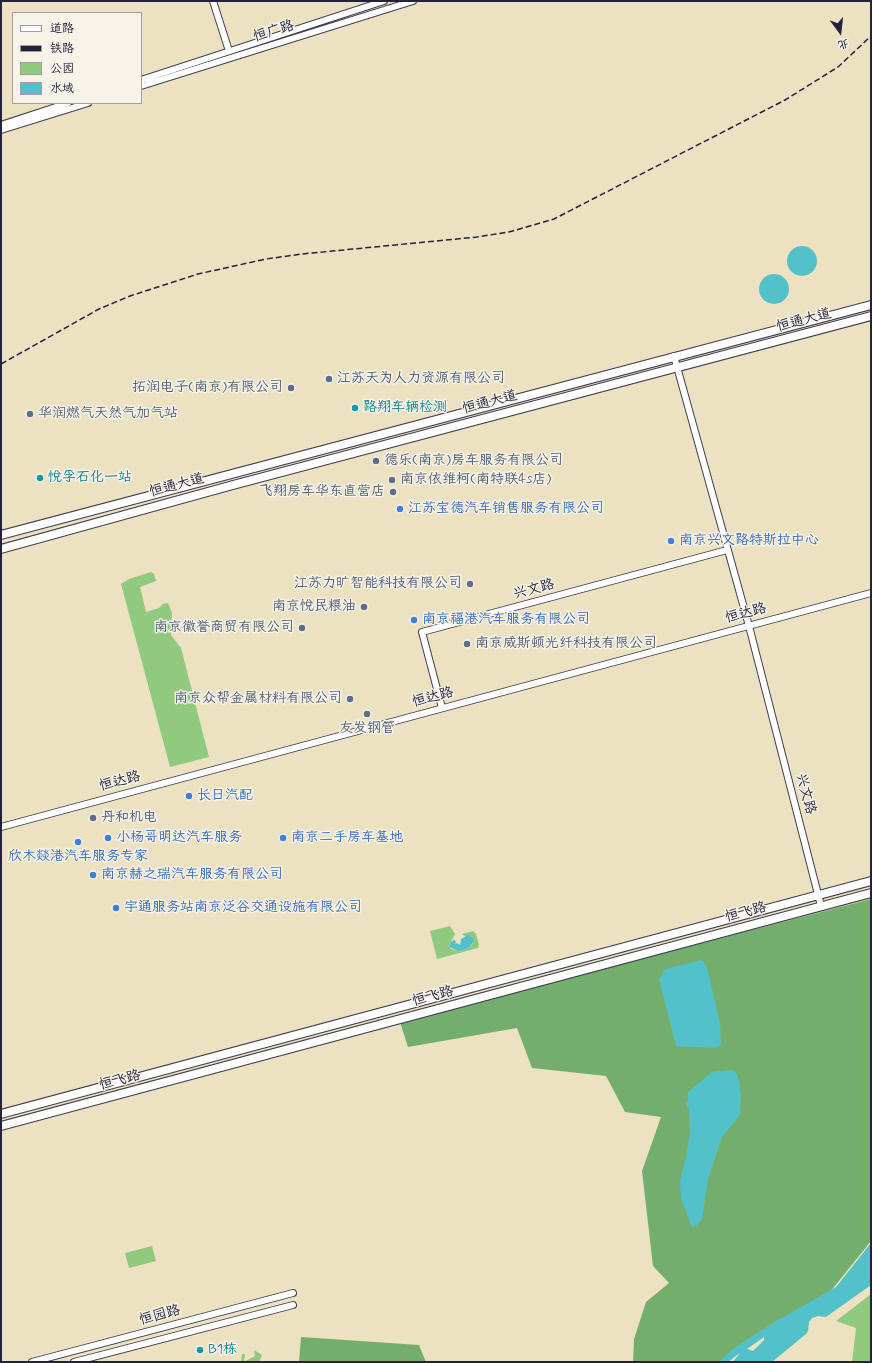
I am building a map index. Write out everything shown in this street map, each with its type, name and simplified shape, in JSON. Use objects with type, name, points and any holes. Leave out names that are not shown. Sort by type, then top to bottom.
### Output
[{"type":"main road","name":"恒通大道","points":[[1,535],[871,305]]},
{"type":"main road","name":"恒通大道","points":[[1,549],[233,485],[871,316]]},
{"type":"main road","name":"恒飞路","points":[[1,1114],[871,881]]},
{"type":"main road","name":"恒飞路","points":[[1,1126],[871,892]]},
{"type":"street","points":[[213,1],[229,51]]},
{"type":"street","name":"恒广路","points":[[142,80],[384,1]]},
{"type":"street","name":"恒广路","points":[[142,86],[413,1]]},
{"type":"street","points":[[1,125],[65,104]]},
{"type":"street","points":[[1,130],[85,104]]},
{"type":"street","name":"兴文路","points":[[674,356],[749,626],[821,906]]},
{"type":"street","name":"兴文路","points":[[442,708],[422,632],[727,550]]},
{"type":"street","name":"恒达路","points":[[1,827],[871,592]]},
{"type":"street","name":"恒园路","points":[[32,1362],[293,1293]]},
{"type":"street","name":"恒园路","points":[[74,1362],[293,1305]]},
{"type":"street","points":[[136,1334],[139,1345]]},
{"type":"green space","points":[[151,572],[154,574],[156,581],[140,587],[146,612],[159,608],[163,604],[168,603],[172,613],[171,635],[181,648],[209,757],[170,767],[121,584],[129,579]]},
{"type":"green space","points":[[871,899],[871,1241],[830,1292],[722,1362],[633,1362],[634,1339],[646,1302],[669,1283],[653,1266],[642,1171],[661,1117],[625,1112],[606,1076],[532,1068],[517,1028],[408,1047],[400,1022]]},
{"type":"green space","points":[[450,926],[455,934],[449,946],[451,949],[458,951],[468,949],[473,943],[462,934],[473,931],[476,934],[479,945],[478,948],[437,959],[430,931]]},
{"type":"green space","points":[[152,1246],[156,1261],[129,1268],[125,1253]]},
{"type":"green space","points":[[871,1294],[871,1362],[852,1362],[856,1328],[836,1321]]},
{"type":"green space","points":[[301,1337],[419,1345],[426,1362],[299,1362]]},
{"type":"green space","points":[[254,1350],[262,1355],[259,1362],[244,1362],[255,1356]]},
{"type":"green space","points":[[242,1354],[245,1354],[244,1362],[241,1362]]},
{"type":"water","points":[[802,246],[812,251],[817,261],[812,271],[802,276],[792,271],[787,261],[792,251]]},
{"type":"water","points":[[774,274],[784,279],[789,289],[784,299],[774,304],[764,299],[759,289],[764,279]]},
{"type":"water","points":[[468,935],[473,938],[474,941],[468,949],[458,951],[449,947],[451,942],[454,940],[456,941],[455,944],[457,943],[460,945],[461,939]]},
{"type":"water","points":[[702,960],[707,967],[720,1023],[721,1043],[718,1047],[713,1048],[676,1046],[659,979],[665,969]]},
{"type":"water","points":[[735,1071],[739,1079],[741,1097],[740,1115],[722,1137],[708,1179],[702,1219],[696,1226],[692,1227],[681,1199],[680,1180],[686,1158],[690,1132],[689,1110],[685,1103],[688,1100],[688,1092],[712,1072]]},
{"type":"water","points":[[871,1243],[871,1285],[826,1317],[818,1316],[812,1318],[809,1322],[808,1331],[806,1334],[772,1362],[733,1362],[740,1353],[728,1362],[719,1362],[733,1349],[771,1324],[836,1287]],"holes":[[[764,1337],[764,1340],[753,1351],[747,1349]]]},
{"type":"railway","points":[[1,364],[99,309],[130,296],[198,274],[266,259],[302,254],[477,237],[509,232],[554,219],[785,100],[838,67],[871,36]]},
{"type":"place","name":"江苏天为人力资源有限公司","points":[[329,379]]},
{"type":"place","name":"拓润电子(南京)有限公司","points":[[291,388]]},
{"type":"place","name":"路翔车辆检测","points":[[355,408]]},
{"type":"place","name":"华润燃气天然气加气站","points":[[30,414]]},
{"type":"place","name":"德乐(南京)房车服务有限公司","points":[[376,461]]},
{"type":"place","name":"悦孚石化一站","points":[[40,478]]},
{"type":"place","name":"南京依维柯(南特联4s店)","points":[[392,480]]},
{"type":"place","name":"飞翔房车华东直营店","points":[[393,492]]},
{"type":"place","name":"江苏宝德汽车销售服务有限公司","points":[[400,509]]},
{"type":"place","name":"南京兴文路特斯拉中心","points":[[671,541]]},
{"type":"place","name":"江苏力旷智能科技有限公司","points":[[470,584]]},
{"type":"place","name":"南京悦民粮油","points":[[364,607]]},
{"type":"place","name":"南京福港汽车服务有限公司","points":[[414,620]]},
{"type":"place","name":"南京徽誉商贸有限公司","points":[[302,628]]},
{"type":"place","name":"南京威斯顿光纤科技有限公司","points":[[467,644]]},
{"type":"place","name":"南京众帮金属材料有限公司","points":[[350,699]]},
{"type":"place","name":"友发钢管","points":[[367,714]]},
{"type":"place","name":"长日汽配","points":[[189,796]]},
{"type":"place","name":"丹和机电","points":[[93,818]]},
{"type":"place","name":"小杨哥明达汽车服务","points":[[108,838]]},
{"type":"place","name":"南京二手房车基地","points":[[283,838]]},
{"type":"place","name":"欣木燚港汽车服务专家","points":[[78,842]]},
{"type":"place","name":"南京赫之瑞汽车服务有限公司","points":[[93,875]]},
{"type":"place","name":"宇通服务站南京泛谷交通设施有限公司","points":[[116,908]]},
{"type":"place","name":"B1栋","points":[[200,1350]]}]
